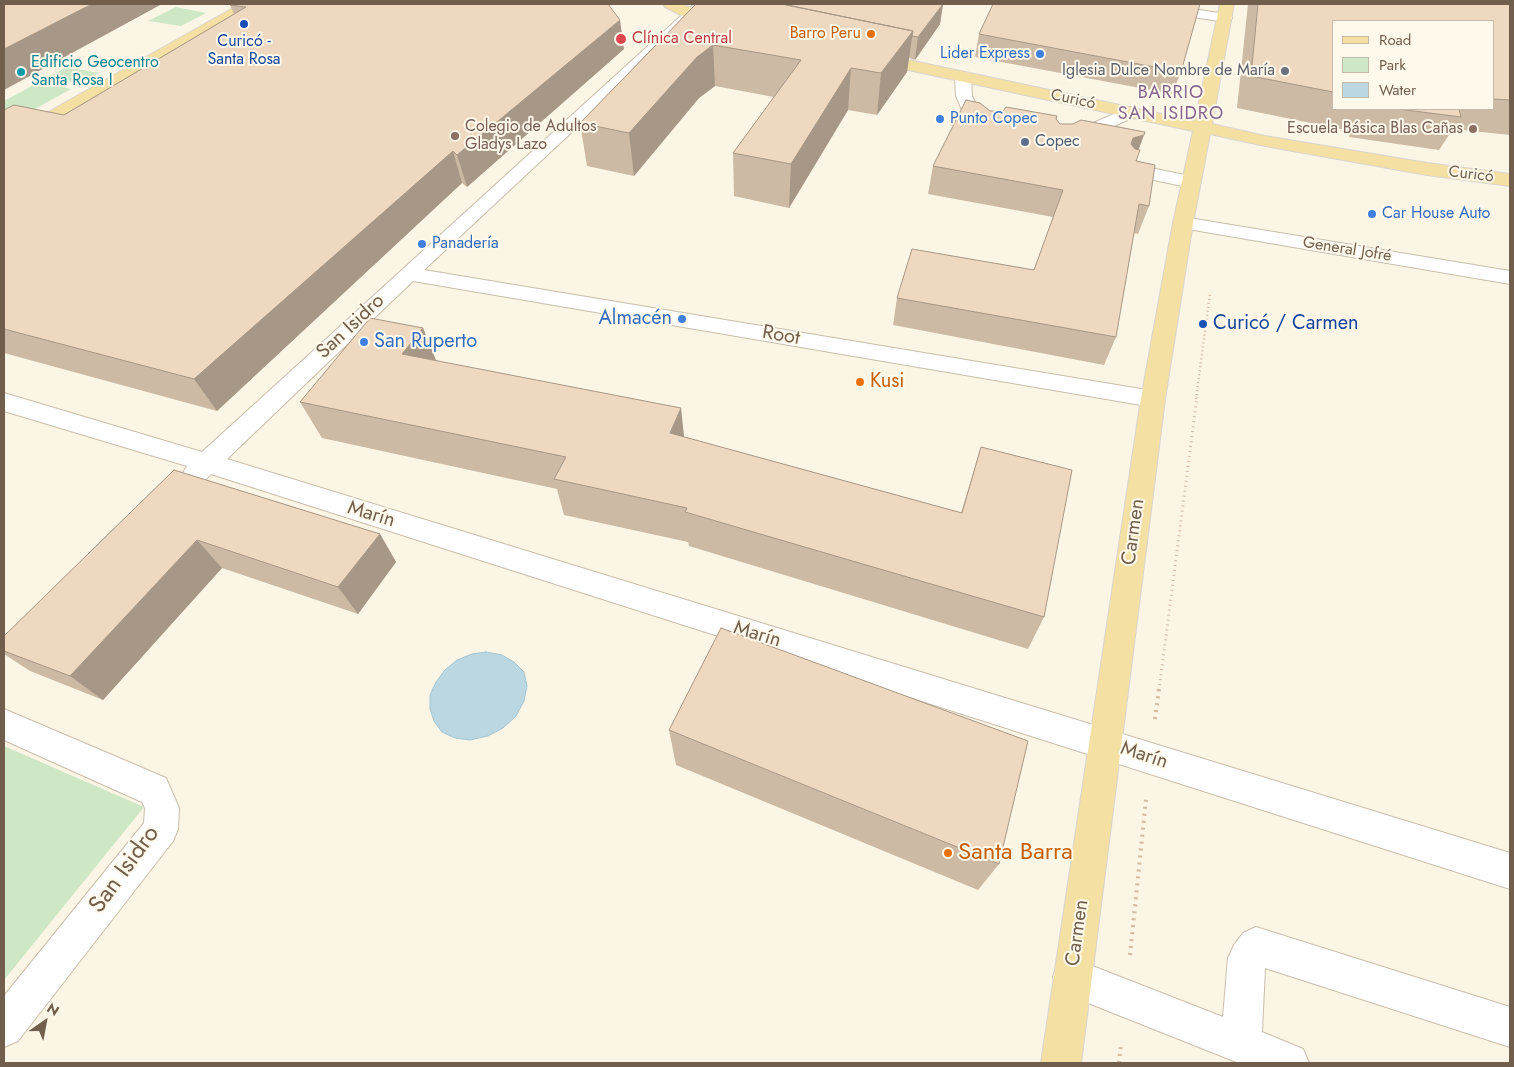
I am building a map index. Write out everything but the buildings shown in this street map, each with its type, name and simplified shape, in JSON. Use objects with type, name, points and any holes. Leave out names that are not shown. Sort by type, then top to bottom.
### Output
[{"type":"main road","points":[[4,144],[250,4]]},
{"type":"main road","points":[[670,4],[696,9],[717,24],[742,30]]},
{"type":"main road","name":"Carmen","points":[[1061,1063],[1153,399],[1184,223],[1226,11]]},
{"type":"main road","name":"Curicó","points":[[857,54],[1202,129],[1345,156],[1510,180]]},
{"type":"street","points":[[1137,4],[1226,11]]},
{"type":"street","name":"San Isidro","points":[[178,490],[408,274],[696,9]]},
{"type":"street","points":[[963,77],[964,96],[975,119],[990,132]]},
{"type":"street","points":[[1059,145],[1130,112]]},
{"type":"street","points":[[1132,170],[1192,182]]},
{"type":"street","name":"General Jofré","points":[[1184,223],[1510,278]]},
{"type":"street","name":"Root","points":[[408,274],[1153,399]]},
{"type":"street","name":"Marín","points":[[4,402],[207,463],[1510,871]]},
{"type":"street","name":"San Isidro","points":[[4,724],[154,790],[162,808],[161,830],[4,1027]]},
{"type":"street","points":[[1241,1044],[1247,958],[1256,946],[1510,1027]]},
{"type":"street","points":[[1072,978],[1126,997],[1289,1063]]},
{"type":"path","points":[[1119,1063],[1150,759],[1218,229]]},
{"type":"green space","points":[[176,7],[206,13],[181,26],[148,21]]},
{"type":"green space","points":[[67,67],[99,73],[80,84],[48,77]]},
{"type":"green space","points":[[39,82],[71,89],[10,123],[4,122],[4,101]]},
{"type":"green space","points":[[4,746],[144,807],[4,980]]},
{"type":"water","points":[[486,652],[502,655],[514,662],[524,672],[527,686],[524,701],[516,716],[503,728],[488,736],[470,740],[455,738],[442,732],[434,721],[430,709],[430,695],[436,682],[445,670],[457,660],[472,654]]},
{"type":"place","name":"Curicó - Santa Rosa","points":[[244,24]]},
{"type":"place","name":"Barro Peru","points":[[871,34]]},
{"type":"place","name":"Clínica Central","points":[[621,39]]},
{"type":"place","name":"Lider Express","points":[[1040,54]]},
{"type":"place","name":"Iglesia Dulce Nombre de María","points":[[1285,71]]},
{"type":"place","name":"Edificio Geocentro Santa Rosa I","points":[[21,72]]},
{"type":"place","name":"Punto Copec","points":[[940,119]]},
{"type":"place","name":"Escuela Básica Blas Cañas","points":[[1473,129]]},
{"type":"place","name":"Colegio de Adultos Gladys Lazo","points":[[455,136]]},
{"type":"place","name":"Copec","points":[[1025,142]]},
{"type":"place","name":"Car House Auto","points":[[1372,214]]},
{"type":"place","name":"Panadería","points":[[422,244]]},
{"type":"place","name":"Almacén","points":[[682,319]]},
{"type":"place","name":"Curicó / Carmen","points":[[1203,324]]},
{"type":"place","name":"San Ruperto","points":[[364,342]]},
{"type":"place","name":"Kusi","points":[[860,382]]},
{"type":"place","name":"Santa Barra","points":[[948,853]]},
{"type":"district","name":"BARRIO SAN ISIDRO","points":[[1171,104]]}]
